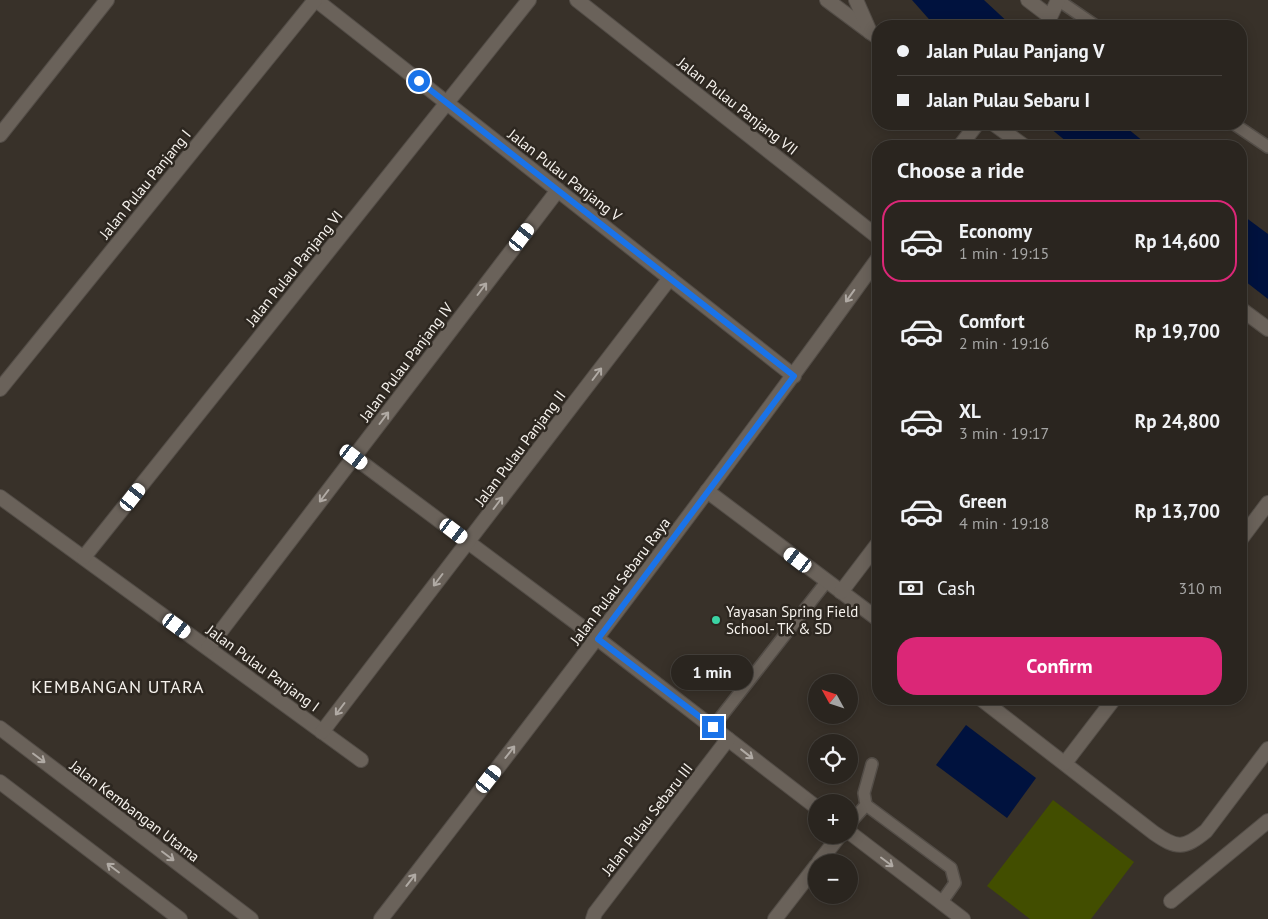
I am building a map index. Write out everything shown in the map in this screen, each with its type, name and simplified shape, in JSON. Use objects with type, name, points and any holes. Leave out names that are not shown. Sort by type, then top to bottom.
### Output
[{"type":"street","points":[[0,134],[107,0]]},
{"type":"street","name":"Jalan Pulau Panjang V","points":[[315,0],[794,376]]},
{"type":"street","name":"Jalan Pulau Panjang I","points":[[0,389],[315,0]]},
{"type":"street","name":"Jalan Pulau Panjang VI","points":[[84,557],[529,0]]},
{"type":"street","name":"Jalan Pulau Panjang VII","points":[[577,0],[872,232]]},
{"type":"street","points":[[827,0],[872,34]]},
{"type":"street","points":[[856,0],[872,31]]},
{"type":"street","points":[[1028,0],[1046,20]]},
{"type":"street","points":[[1048,20],[1058,0]]},
{"type":"street","points":[[965,140],[972,130]]},
{"type":"street","points":[[1002,130],[1016,140]]},
{"type":"street","name":"Jalan Pulau Panjang IV","points":[[208,648],[558,190]]},
{"type":"street","name":"Jalan Pulau Sebaru Raya","points":[[381,919],[598,639],[794,376],[872,267]]},
{"type":"street","name":"Jalan Pulau Panjang II","points":[[322,732],[670,278]]},
{"type":"street","points":[[1247,313],[1268,329]]},
{"type":"street","points":[[354,457],[598,639],[808,801]]},
{"type":"street","points":[[707,491],[872,615]]},
{"type":"street","name":"Jalan Pulau Panjang I","points":[[0,496],[361,760]]},
{"type":"street","points":[[1247,531],[1268,503]]},
{"type":"street","points":[[841,592],[872,551]]},
{"type":"street","points":[[989,705],[1154,833],[1168,843],[1181,846],[1194,842],[1206,831],[1268,749]]},
{"type":"street","points":[[1065,764],[1109,705]]},
{"type":"street","name":"Jalan Kembangan Utama","points":[[0,728],[245,917]]},
{"type":"street","name":"Jalan Pulau Sebaru III","points":[[592,919],[595,912],[728,739]]},
{"type":"street","points":[[0,782],[180,919]]},
{"type":"street","points":[[1171,901],[1268,821]]},
{"type":"street","points":[[858,839],[958,918]]},
{"type":"street","points":[[825,854],[833,844]]},
{"type":"street","points":[[775,919],[808,876]]},
{"type":"lane","points":[[1058,0],[1087,20]]},
{"type":"lane","points":[[1242,130],[1268,148]]},
{"type":"lane","points":[[713,727],[827,581]]},
{"type":"lane","points":[[872,764],[864,793],[866,805],[951,868],[955,884],[941,903]]},
{"type":"lane","points":[[858,814],[866,805]]},
{"type":"green space","points":[[1053,800],[1134,862],[1091,919],[1030,919],[987,886]]},
{"type":"water","points":[[912,0],[984,0],[1006,20],[930,20]]},
{"type":"water","points":[[1052,130],[1129,130],[1142,140],[1065,140]]},
{"type":"water","points":[[1247,218],[1268,234],[1268,299],[1247,283]]},
{"type":"water","points":[[966,725],[1036,778],[1007,818],[936,765]]},
{"type":"place","name":"Yayasan Spring Field School- TK & SD","points":[[716,620]]},
{"type":"district","name":"KEMBANGAN UTARA","points":[[118,686]]},
{"type":"route","points":[[419,81],[794,376],[598,639],[713,727]]}]
